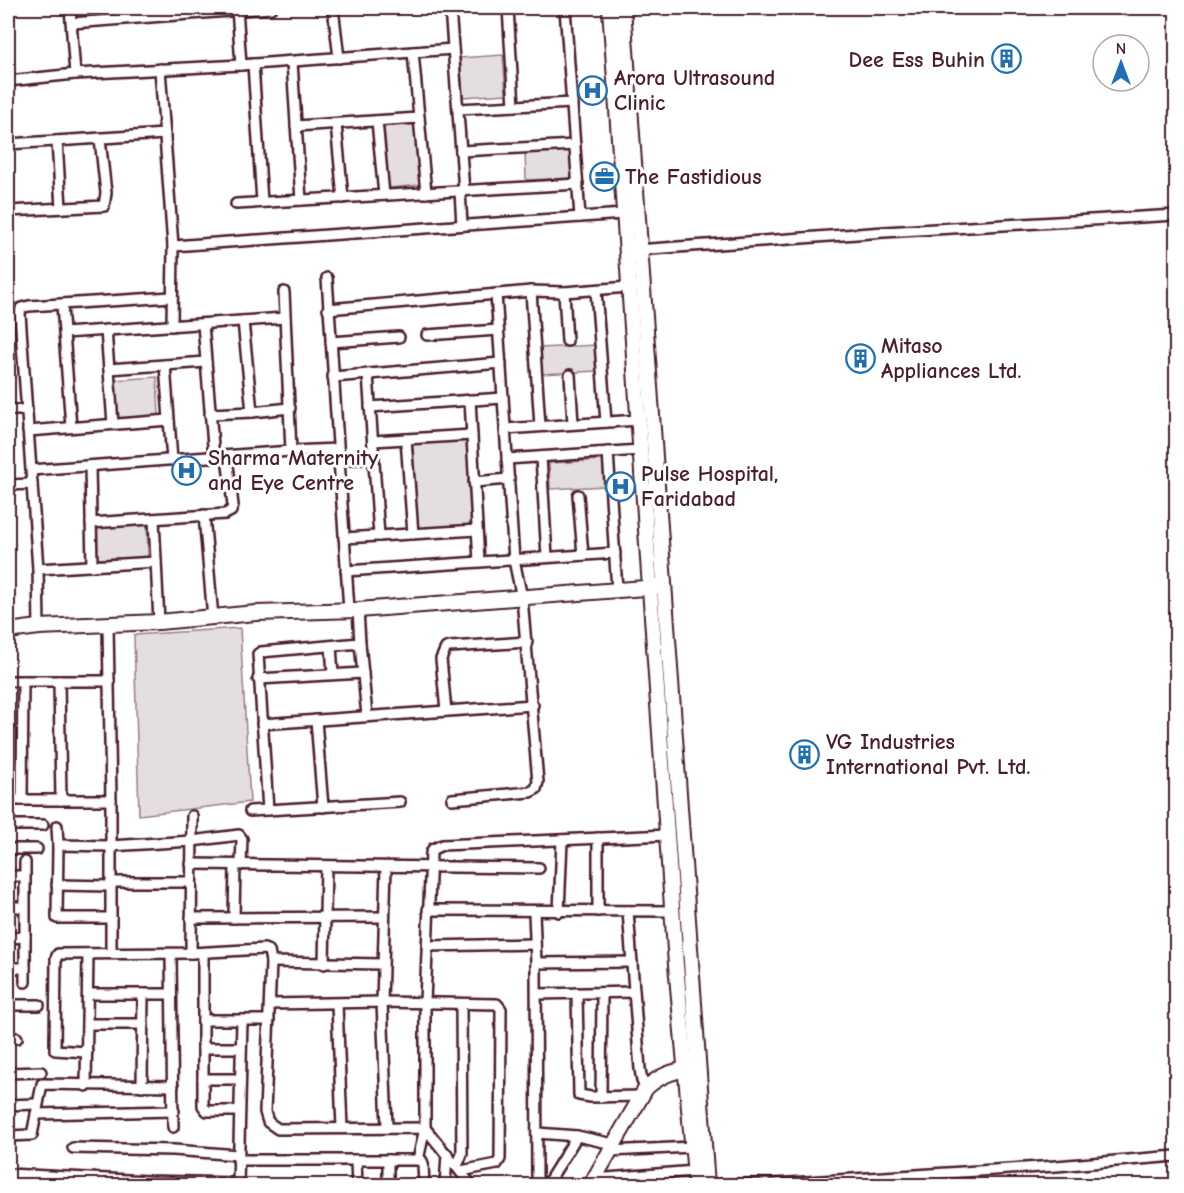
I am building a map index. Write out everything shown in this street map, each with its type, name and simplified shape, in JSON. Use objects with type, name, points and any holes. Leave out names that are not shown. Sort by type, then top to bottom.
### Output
[{"type":"street","points":[[70,8],[75,74]]},
{"type":"street","points":[[127,8],[128,18]]},
{"type":"street","points":[[72,23],[271,8]]},
{"type":"street","points":[[333,8],[339,58]]},
{"type":"street","points":[[450,8],[461,151],[462,225]]},
{"type":"street","points":[[508,8],[514,106]]},
{"type":"street","points":[[565,8],[580,217]]},
{"type":"street","points":[[610,8],[623,214],[633,256],[629,287],[640,450],[657,587],[668,835],[684,1069],[692,1147],[700,1182]]},
{"type":"street","points":[[623,8],[633,256],[657,587],[699,1068],[700,1182]]},
{"type":"street","points":[[237,9],[241,65]]},
{"type":"street","points":[[8,81],[75,74],[292,62],[453,49]]},
{"type":"street","points":[[413,52],[426,193]]},
{"type":"street","points":[[292,62],[301,200]]},
{"type":"street","points":[[253,64],[262,202]]},
{"type":"street","points":[[160,69],[173,246],[172,326]]},
{"type":"street","points":[[458,109],[572,103]]},
{"type":"street","points":[[296,126],[419,118]]},
{"type":"street","points":[[377,121],[384,195]]},
{"type":"street","points":[[336,124],[343,198]]},
{"type":"street","points":[[8,144],[165,134]]},
{"type":"street","points":[[8,204],[8,211],[104,206],[106,192],[100,139]]},
{"type":"street","points":[[57,141],[61,208]]},
{"type":"street","points":[[461,151],[575,145]]},
{"type":"street","points":[[236,204],[578,184]]},
{"type":"street","points":[[173,246],[623,214]]},
{"type":"street","points":[[633,256],[884,232],[1176,215]]},
{"type":"street","points":[[327,278],[346,571],[360,643],[367,716]]},
{"type":"street","points":[[328,309],[531,291],[564,292],[629,287]]},
{"type":"street","points":[[596,290],[606,422]]},
{"type":"street","points":[[531,291],[540,426]]},
{"type":"street","points":[[284,292],[291,451]]},
{"type":"street","points":[[564,292],[567,341]]},
{"type":"street","points":[[452,799],[530,792],[536,789],[538,782],[522,598],[514,560],[496,294]]},
{"type":"street","points":[[39,627],[38,569],[21,308],[172,297]]},
{"type":"street","points":[[62,305],[71,427]]},
{"type":"street","points":[[64,333],[285,318]]},
{"type":"street","points":[[243,321],[252,412]]},
{"type":"street","points":[[203,324],[214,458]]},
{"type":"street","points":[[106,330],[113,424]]},
{"type":"street","points":[[427,335],[498,330]]},
{"type":"street","points":[[331,342],[399,337]]},
{"type":"street","points":[[109,369],[206,362]]},
{"type":"street","points":[[333,377],[501,363]]},
{"type":"street","points":[[165,365],[172,460]]},
{"type":"street","points":[[368,374],[379,536]]},
{"type":"street","points":[[570,375],[573,424]]},
{"type":"street","points":[[370,408],[503,398]]},
{"type":"street","points":[[470,400],[478,562]]},
{"type":"street","points":[[210,414],[290,408]]},
{"type":"street","points":[[8,410],[27,410]]},
{"type":"street","points":[[28,431],[169,420]]},
{"type":"street","points":[[505,429],[638,420]]},
{"type":"street","points":[[373,441],[472,435]]},
{"type":"street","points":[[406,439],[413,534]]},
{"type":"street","points":[[507,459],[640,450]]},
{"type":"street","points":[[31,470],[291,451],[374,458]]},
{"type":"street","points":[[609,452],[617,590]]},
{"type":"street","points":[[91,524],[225,514],[231,511],[233,505],[227,457]]},
{"type":"street","points":[[541,457],[547,557]]},
{"type":"street","points":[[90,466],[92,566]]},
{"type":"street","points":[[474,482],[509,479]]},
{"type":"street","points":[[8,485],[32,484]]},
{"type":"street","points":[[578,495],[583,555]]},
{"type":"street","points":[[204,515],[213,618]]},
{"type":"street","points":[[154,519],[159,622]]},
{"type":"street","points":[[344,538],[477,531]]},
{"type":"street","points":[[346,571],[615,553]]},
{"type":"street","points":[[38,569],[156,562]]},
{"type":"street","points":[[8,632],[39,627],[159,622],[256,613],[353,610],[657,587]]},
{"type":"street","points":[[108,625],[111,953]]},
{"type":"street","points":[[446,711],[441,659],[446,648],[526,642]]},
{"type":"street","points":[[268,810],[256,658],[258,654],[360,643]]},
{"type":"street","points":[[331,646],[333,675]]},
{"type":"street","points":[[258,679],[363,673]]},
{"type":"street","points":[[8,681],[109,681]]},
{"type":"street","points":[[22,681],[22,800]]},
{"type":"street","points":[[59,681],[61,800]]},
{"type":"street","points":[[262,724],[533,705]]},
{"type":"street","points":[[316,720],[323,807]]},
{"type":"street","points":[[8,800],[111,800]]},
{"type":"street","points":[[250,811],[400,802]]},
{"type":"street","points":[[191,953],[192,816]]},
{"type":"street","points":[[8,825],[43,825]]},
{"type":"street","points":[[57,826],[57,918],[111,918]]},
{"type":"street","points":[[418,1160],[424,1128],[425,1002],[431,853],[437,846],[668,835]]},
{"type":"street","points":[[58,844],[110,846],[241,836],[234,918]]},
{"type":"street","points":[[598,838],[598,911]]},
{"type":"street","points":[[559,912],[562,840]]},
{"type":"street","points":[[8,849],[37,849]]},
{"type":"street","points":[[25,862],[25,982]]},
{"type":"street","points":[[191,864],[539,868]]},
{"type":"street","points":[[324,964],[326,866]]},
{"type":"street","points":[[386,867],[382,1002],[387,1127]]},
{"type":"street","points":[[8,876],[25,876]]},
{"type":"street","points":[[57,885],[191,882]]},
{"type":"street","points":[[8,907],[24,907]]},
{"type":"street","points":[[428,910],[673,911]]},
{"type":"street","points":[[628,911],[643,1092]]},
{"type":"street","points":[[534,912],[537,994],[537,1179],[545,1185],[577,1136]]},
{"type":"street","points":[[191,918],[384,917]]},
{"type":"street","points":[[8,938],[25,937]]},
{"type":"street","points":[[427,946],[535,944]]},
{"type":"street","points":[[87,1052],[55,1050],[56,958],[58,954],[171,954],[264,949],[269,951],[271,962],[265,1112],[268,1122],[279,1129],[424,1128],[472,1185]]},
{"type":"street","points":[[203,953],[205,1109],[207,1111],[239,1111]]},
{"type":"street","points":[[86,1086],[88,954]]},
{"type":"street","points":[[171,954],[173,1127]]},
{"type":"street","points":[[271,962],[382,964]]},
{"type":"street","points":[[536,963],[632,962]]},
{"type":"street","points":[[8,968],[25,968]]},
{"type":"street","points":[[537,994],[634,992]]},
{"type":"street","points":[[577,993],[578,1092],[583,1096],[602,1097],[643,1092]]},
{"type":"street","points":[[602,993],[602,1097]]},
{"type":"street","points":[[88,994],[171,994]]},
{"type":"street","points":[[142,1086],[143,994]]},
{"type":"street","points":[[270,1004],[382,1002],[496,1004],[501,1009],[500,1159],[497,1164],[459,1169]]},
{"type":"street","points":[[337,1004],[342,1128]]},
{"type":"street","points":[[459,1169],[462,1154],[462,1004]]},
{"type":"street","points":[[8,1005],[39,1005]]},
{"type":"street","points":[[203,1020],[269,1020]]},
{"type":"street","points":[[8,1174],[238,1184],[242,1020]]},
{"type":"street","points":[[87,1024],[143,1024]]},
{"type":"street","points":[[203,1048],[241,1048]]},
{"type":"street","points":[[699,1068],[684,1069],[656,1078],[643,1092],[592,1182],[805,1182],[1176,1156]]},
{"type":"street","points":[[8,1073],[41,1072]]},
{"type":"street","points":[[203,1079],[240,1079]]},
{"type":"street","points":[[8,1136],[32,1135],[42,1084],[173,1086]]},
{"type":"street","points":[[8,1105],[37,1109],[174,1111]]},
{"type":"street","points":[[537,1133],[577,1136],[611,1148],[692,1147]]},
{"type":"street","points":[[74,1148],[174,1150],[238,1157],[418,1160],[423,1164],[423,1185]]},
{"type":"street","points":[[445,1185],[447,1154]]},
{"type":"street","points":[[356,1160],[357,1185]]},
{"type":"street","points":[[388,1160],[388,1185]]},
{"type":"shaded area","points":[[503,55],[506,94],[463,97],[460,58]]},
{"type":"shaded area","points":[[415,123],[420,185],[388,188],[384,126]]},
{"type":"shaded area","points":[[571,150],[572,178],[526,180],[525,152]]},
{"type":"shaded area","points":[[596,345],[597,371],[541,374],[540,348]]},
{"type":"shaded area","points":[[157,377],[159,416],[116,419],[114,380]]},
{"type":"shaded area","points":[[468,439],[473,526],[416,529],[411,442]]},
{"type":"shaded area","points":[[605,460],[606,486],[550,489],[549,463]]},
{"type":"shaded area","points":[[147,525],[148,557],[97,559],[96,526]]},
{"type":"shaded area","points":[[240,628],[250,802],[139,815],[134,635]]},
{"type":"place","name":"Dee Ess Buhin","points":[[1006,59]]},
{"type":"place","name":"Arora Ultrasound Clinic","points":[[593,90]]},
{"type":"place","name":"The Fastidious","points":[[604,176]]},
{"type":"place","name":"Mitaso Appliances Ltd.","points":[[860,358]]},
{"type":"place","name":"Sharma Maternity and Eye Centre","points":[[187,470]]},
{"type":"place","name":"Pulse Hospital, Faridabad","points":[[620,486]]},
{"type":"place","name":"VG Industries International Pvt. Ltd.","points":[[805,754]]}]
